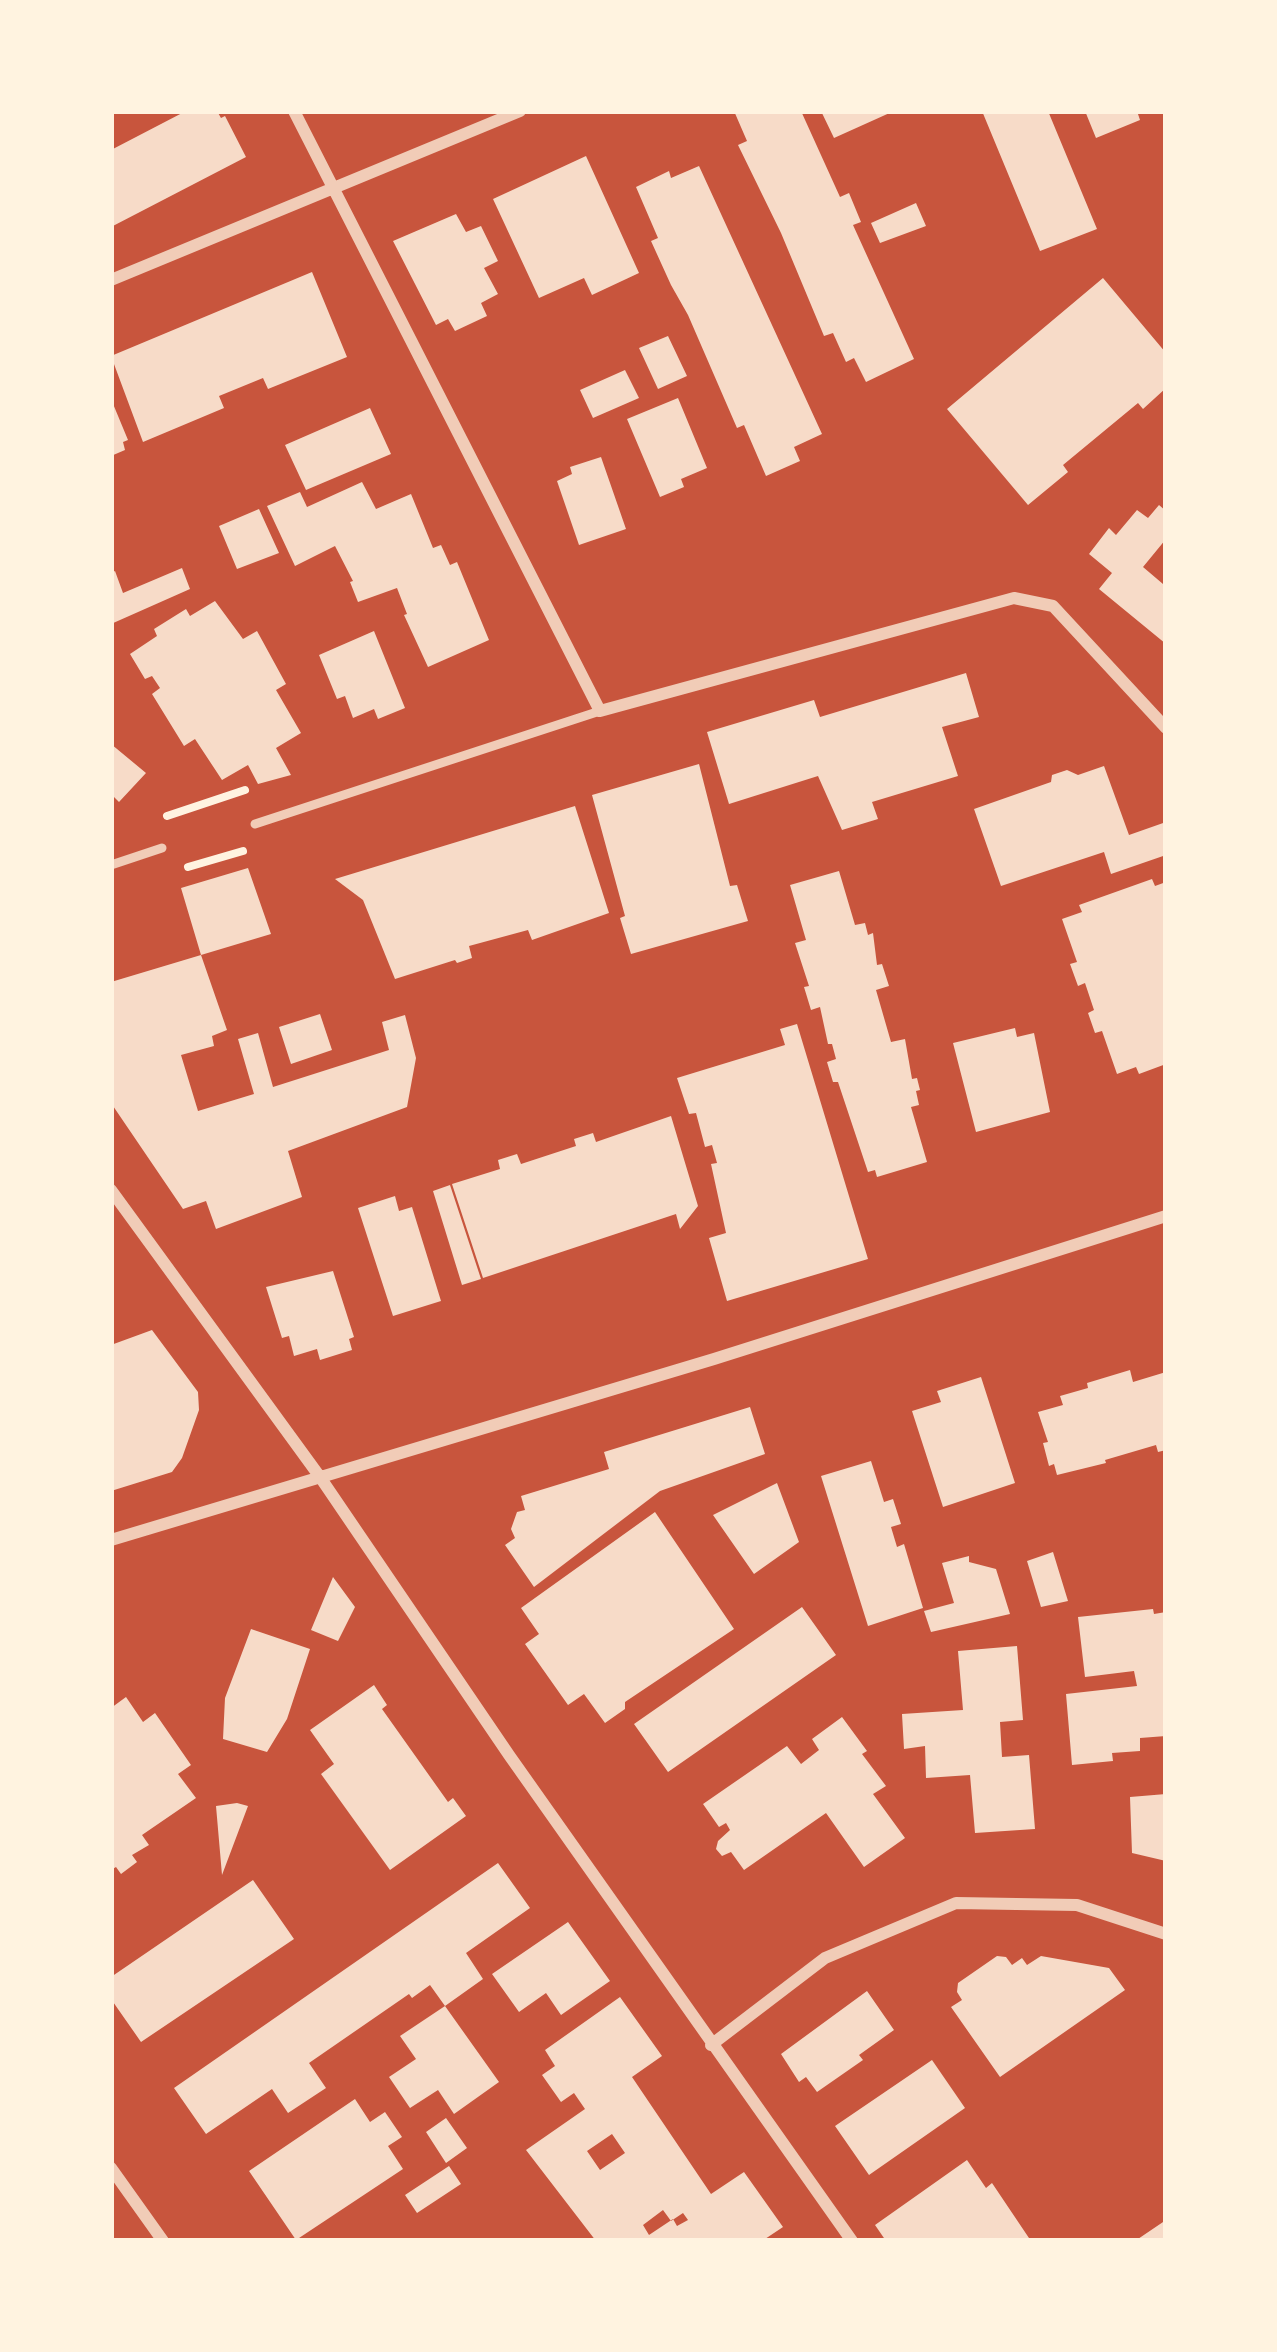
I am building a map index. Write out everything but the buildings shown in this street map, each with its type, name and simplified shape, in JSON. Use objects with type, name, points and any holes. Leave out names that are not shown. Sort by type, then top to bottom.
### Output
[{"type":"street","points":[[294,111],[600,711],[1014,598],[1053,606],[1166,728]]},
{"type":"street","points":[[111,280],[520,111]]},
{"type":"street","points":[[111,1190],[320,1478],[852,2241]]},
{"type":"street","points":[[111,1540],[714,1359],[1166,1216]]},
{"type":"street","points":[[711,2045],[825,1958],[956,1903],[1077,1905],[1166,1934]]},
{"type":"street","points":[[111,2168],[117,2188],[163,2241]]},
{"type":"lane","points":[[255,824],[600,711]]},
{"type":"lane","points":[[111,865],[162,848]]},
{"type":"path","points":[[155,820],[245,790]]},
{"type":"path","points":[[173,872],[261,845]]}]
